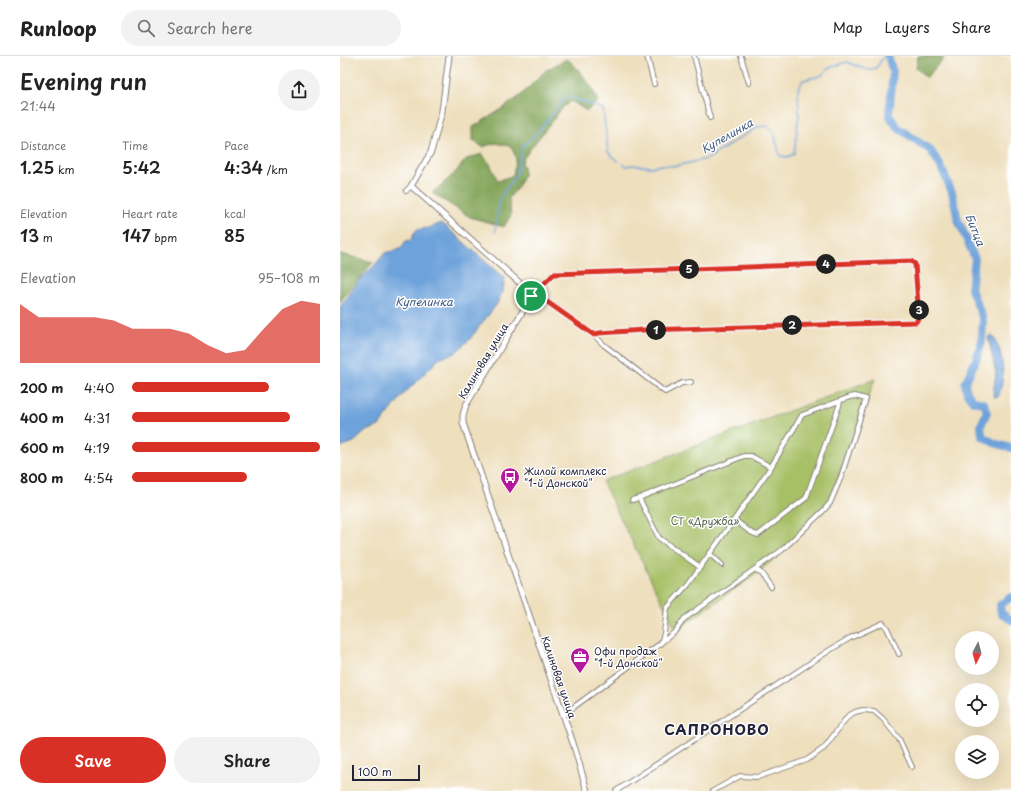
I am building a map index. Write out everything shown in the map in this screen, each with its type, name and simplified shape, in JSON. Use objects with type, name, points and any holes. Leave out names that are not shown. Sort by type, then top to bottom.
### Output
[{"type":"street","points":[[406,191],[411,186],[431,152],[442,111],[449,56]]},
{"type":"street","points":[[647,56],[654,84]]},
{"type":"street","points":[[694,56],[710,118]]},
{"type":"street","points":[[741,56],[749,83]]},
{"type":"street","points":[[411,186],[529,289],[531,296]]},
{"type":"street","points":[[531,296],[554,274],[911,261],[915,264],[919,309],[919,319],[916,322],[644,330],[599,333],[594,335]]},
{"type":"street","points":[[531,296],[543,299],[594,335],[604,345],[665,392],[682,383],[691,382]]},
{"type":"street","name":"Калиновая улица","points":[[531,296],[466,405],[463,415],[463,423],[574,746],[587,791]]},
{"type":"street","points":[[563,715],[661,643],[676,631],[684,619],[688,616],[774,557],[794,540],[823,511],[833,497],[856,434],[866,399],[855,396],[840,400],[802,415],[771,467],[734,520],[684,589],[667,608],[664,634],[661,643]]},
{"type":"street","points":[[734,520],[755,535],[758,535],[806,498],[840,400]]},
{"type":"street","points":[[632,500],[744,456],[751,456],[771,467]]},
{"type":"street","points":[[639,498],[659,538],[700,567]]},
{"type":"street","points":[[709,553],[722,565]]},
{"type":"street","points":[[755,569],[761,573],[771,587]]},
{"type":"street","points":[[616,791],[850,638],[883,623],[900,654]]},
{"type":"street","points":[[713,791],[740,776],[758,777],[807,760],[824,748],[848,716],[863,710],[874,711],[883,719],[899,739],[912,767]]},
{"type":"green space","points":[[918,56],[945,57],[926,78],[916,68]]},
{"type":"green space","points":[[567,59],[585,78],[598,101],[587,111],[571,101],[563,107],[528,152],[522,161],[524,174],[517,188],[509,198],[511,215],[504,227],[470,217],[432,193],[454,174],[466,159],[482,154],[490,164],[498,181],[513,175],[516,158],[511,146],[495,143],[483,147],[473,141],[473,127],[520,96],[546,70]]},
{"type":"green space","points":[[340,254],[373,262],[340,302]]},
{"type":"green space","name":"СТ «Дружба»","points":[[875,379],[829,502],[787,548],[755,575],[676,630],[602,481]]},
{"type":"water","name":"Купелинка","points":[[442,223],[505,279],[502,293],[497,304],[469,340],[455,353],[440,358],[403,395],[379,426],[365,432],[354,442],[340,447],[340,307],[361,278],[385,253],[400,249],[406,241],[411,240],[416,230]]},
{"type":"water","points":[[992,335],[999,349],[1003,374],[1001,390],[998,397],[994,397],[993,394],[996,373],[988,337]]},
{"type":"waterway","name":"Купелинка","points":[[623,164],[626,166],[632,165],[651,167],[661,165],[675,166],[707,159],[757,127],[767,126],[773,130],[780,156],[787,157],[794,154],[799,113],[798,89],[803,80],[821,76],[829,68],[847,62],[868,70],[876,68],[884,56]]},
{"type":"waterway","name":"Битца","points":[[888,56],[893,72],[889,115],[897,127],[930,150],[940,165],[952,192],[958,220],[975,259],[971,289],[983,319],[982,341],[976,360],[965,383],[967,393],[973,401],[984,403],[987,412],[981,425],[982,436],[994,443],[1011,448]]},
{"type":"waterway","name":"Купелинка","points":[[495,232],[500,198],[516,175],[523,145],[536,134],[567,96],[603,109],[608,152],[618,161]]},
{"type":"waterway","name":"Битца","points":[[1011,597],[1000,605],[1001,613],[1011,620]]},
{"type":"place","name":"Жилой комплекс \"1-й Донской\"","points":[[510,494]]},
{"type":"place","name":"Офи продаж \"1-й Донской\"","points":[[580,674]]},
{"type":"district","name":"САПРОНОВО","points":[[717,730]]},
{"type":"route","points":[[913,261],[915,264],[919,319],[916,322],[644,330],[599,333],[594,335],[543,299],[531,296],[554,274],[913,261]]}]
